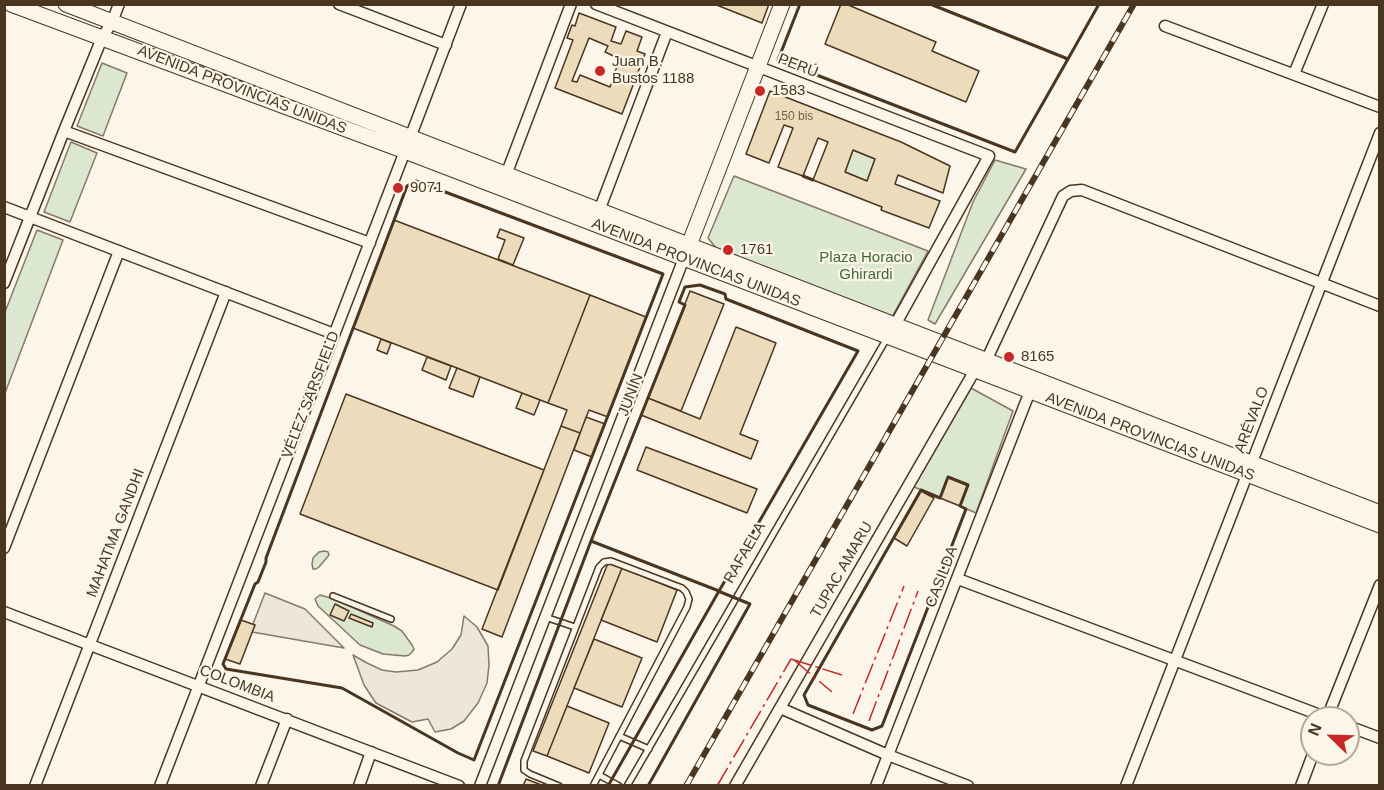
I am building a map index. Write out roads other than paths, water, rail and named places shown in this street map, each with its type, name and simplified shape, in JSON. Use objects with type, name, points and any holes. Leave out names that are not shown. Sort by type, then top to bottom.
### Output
[{"type":"main road","name":"AVENIDA PROVINCIAS UNIDAS","points":[[11,4],[408,145],[506,175],[598,211],[686,252]]},
{"type":"main road","name":"AVENIDA PROVINCIAS UNIDAS","points":[[66,4],[408,145],[1249,469],[1380,525]]},
{"type":"main road","name":"JUNÍN","points":[[686,252],[782,4]]},
{"type":"main road","name":"AVENIDA PROVINCIAS UNIDAS","points":[[1249,469],[1380,513]]},
{"type":"street","points":[[4,283],[64,130],[102,38],[119,4]]},
{"type":"street","points":[[339,4],[446,45]]},
{"type":"street","name":"VÉLEZ SARSFIELD","points":[[160,786],[461,4]]},
{"type":"street","points":[[506,175],[571,4]]},
{"type":"street","name":"PERÚ","points":[[596,4],[989,156]]},
{"type":"street","points":[[1294,74],[1323,4]]},
{"type":"street","points":[[1165,26],[1380,106]]},
{"type":"street","points":[[598,211],[667,32]]},
{"type":"street","points":[[64,130],[370,243]]},
{"type":"street","name":"ARÉVALO","points":[[1126,786],[1380,133]]},
{"type":"street","name":"RAFAELA","points":[[891,331],[989,156]]},
{"type":"street","name":"TUPAC AMARU","points":[[735,786],[981,365],[1063,196],[1071,191],[1082,190],[1321,284]]},
{"type":"street","points":[[4,207],[334,334]]},
{"type":"street","points":[[4,548],[119,251]]},
{"type":"street","name":"JUNÍN","points":[[480,786],[686,252]]},
{"type":"street","points":[[1321,284],[1380,306]]},
{"type":"street","name":"MAHATMA GANDHI","points":[[35,786],[226,292]]},
{"type":"street","name":"CASILDA","points":[[876,786],[1033,385]]},
{"type":"street","points":[[958,579],[1300,708]]},
{"type":"street","points":[[1333,706],[1380,585]]},
{"type":"street","name":"COLOMBIA","points":[[4,612],[459,786]]},
{"type":"street","points":[[780,708],[888,755],[968,786]]},
{"type":"street","points":[[261,786],[287,719]]},
{"type":"street","points":[[1360,730],[1380,738]]},
{"type":"street","points":[[358,786],[371,752]]},
{"type":"street","points":[[1301,786],[1308,766]]},
{"type":"lane","name":"RAFAELA","points":[[627,786],[891,331]]},
{"type":"lane","points":[[559,786],[524,770],[524,761],[599,567],[604,562],[611,561],[682,588],[688,599],[687,606],[593,786]]},
{"type":"lane","points":[[333,596],[391,619]]},
{"type":"lane","points":[[545,617],[575,627]]},
{"type":"lane","points":[[620,736],[649,749]]},
{"type":"lane","points":[[599,775],[619,786]]},
{"type":"railway","points":[[686,786],[1134,4]]},
{"type":"place","name":"Juan B. Bustos 1188","points":[[600,71]]},
{"type":"place","name":"1583","points":[[760,91]]},
{"type":"place","name":"9071","points":[[398,188]]},
{"type":"place","name":"1761","points":[[728,250]]},
{"type":"place","name":"8165","points":[[1009,357]]},
{"type":"park label","name":"Plaza Horacio Ghirardi","points":[[866,266]]}]
